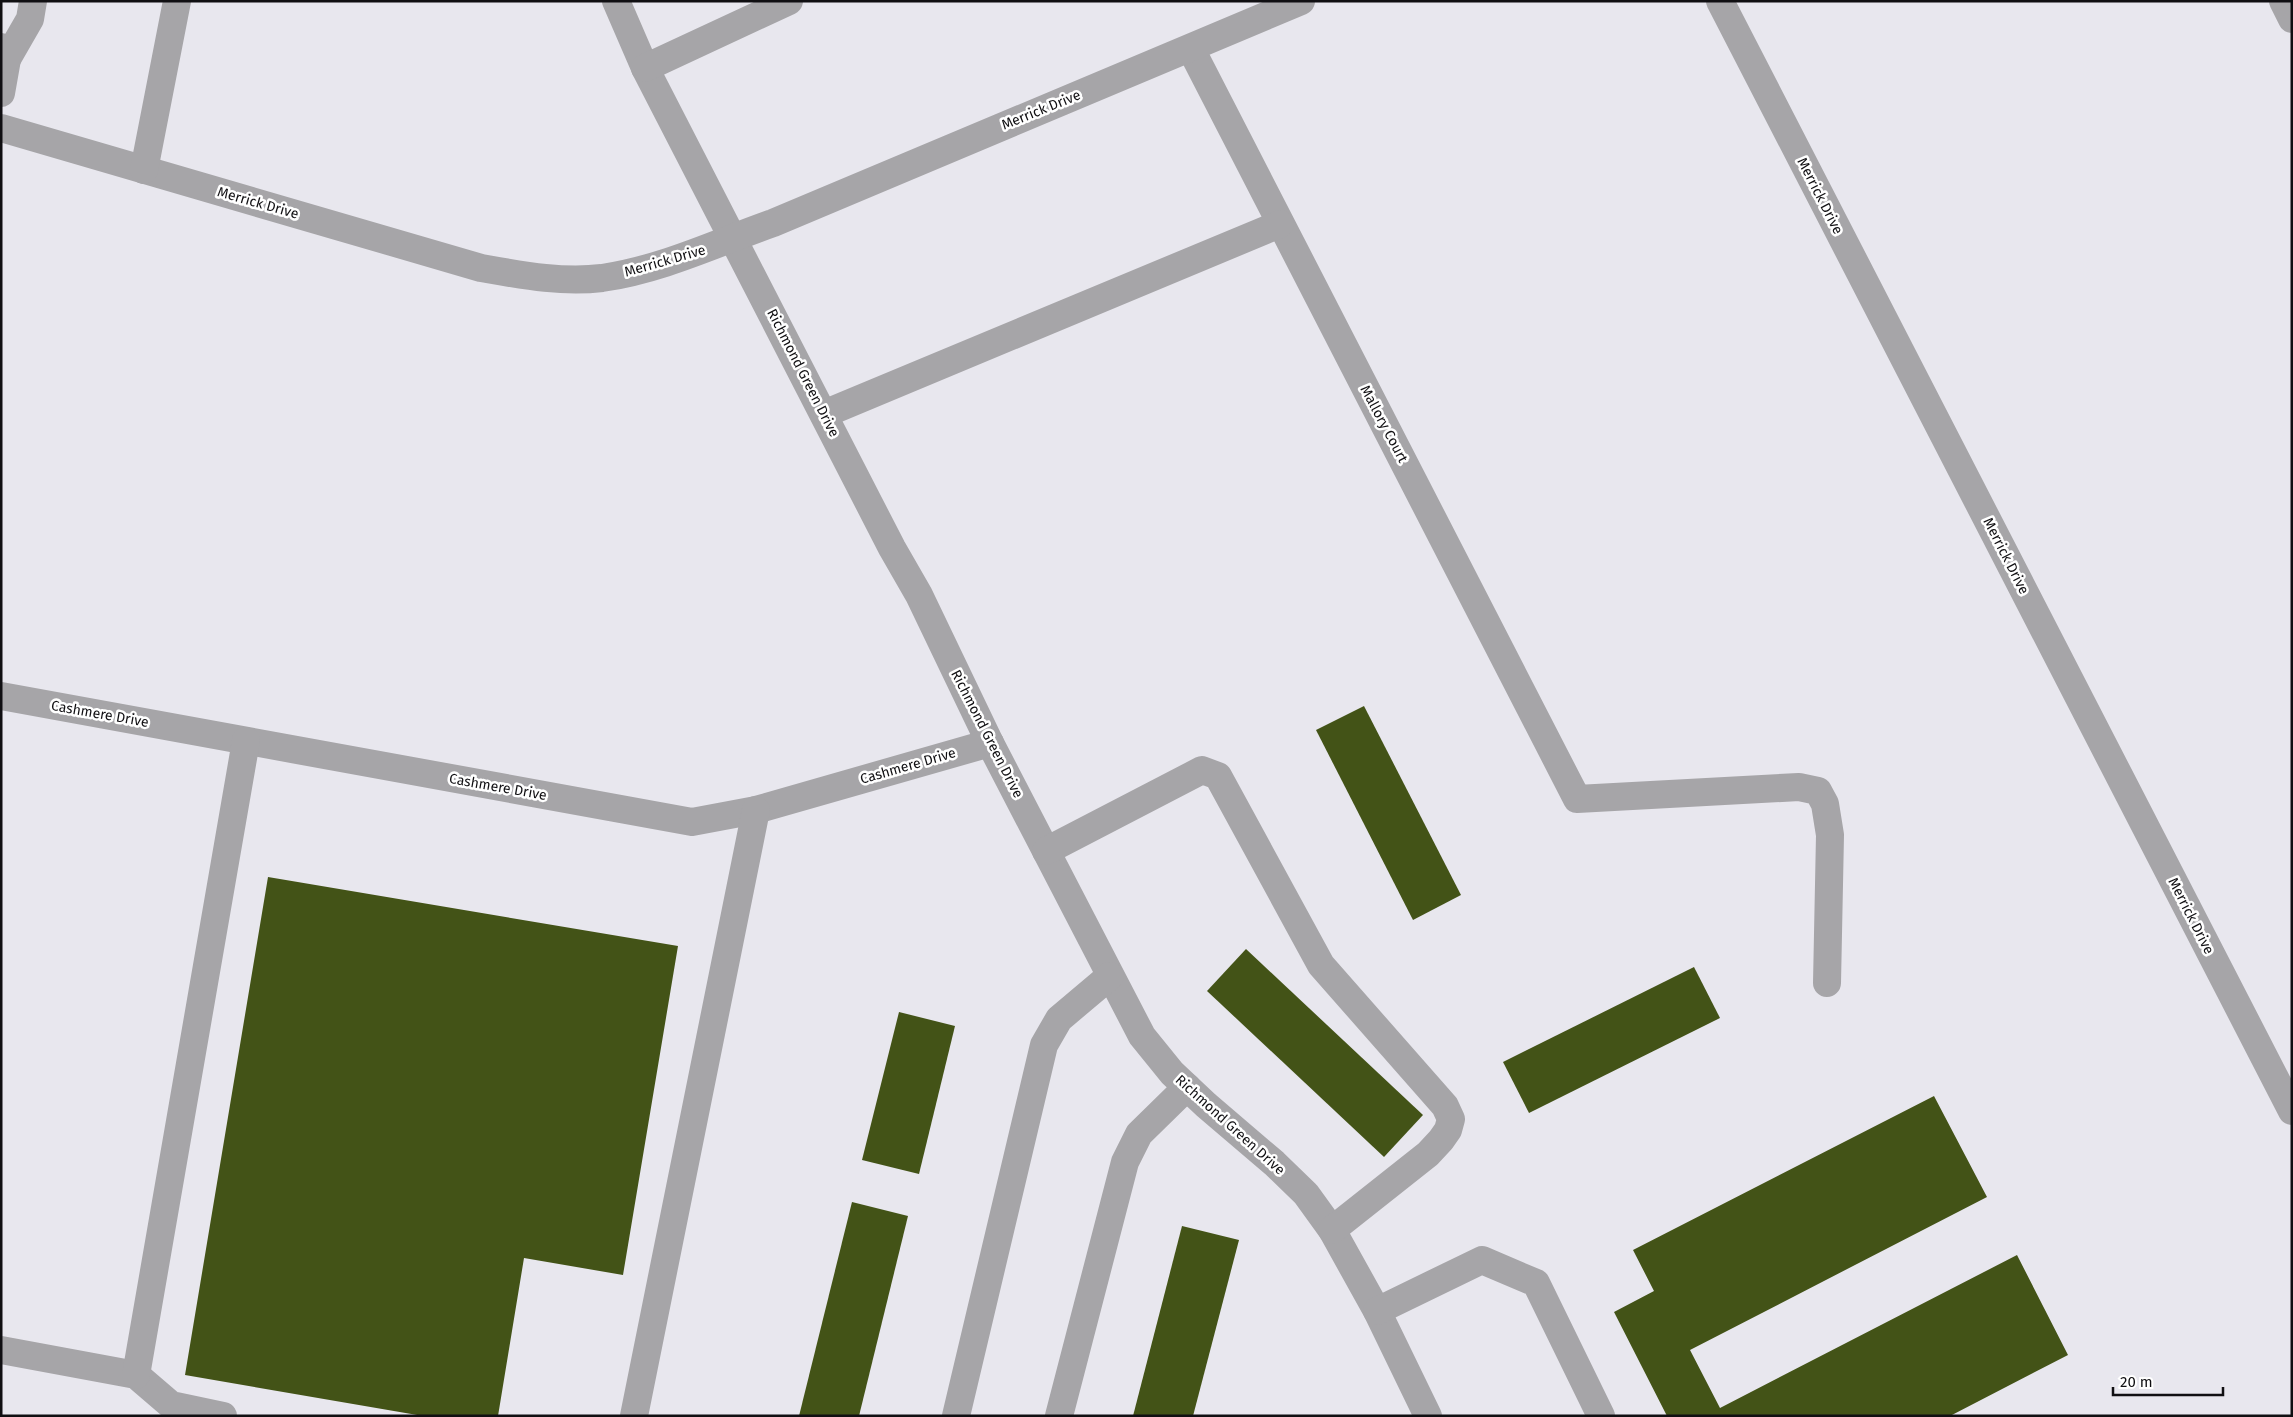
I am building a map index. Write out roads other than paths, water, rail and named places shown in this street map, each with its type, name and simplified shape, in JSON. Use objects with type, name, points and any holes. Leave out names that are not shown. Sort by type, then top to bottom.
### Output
[{"type":"street","points":[[1,93],[4,54],[30,19],[33,1]]},
{"type":"street","points":[[144,170],[177,1]]},
{"type":"street","name":"Richmond Green Drive","points":[[616,1],[645,68],[892,548],[919,596],[990,743],[1142,1036],[1172,1073],[1306,1194],[1332,1230],[1377,1311],[1428,1416]]},
{"type":"street","points":[[645,68],[790,1]]},
{"type":"street","name":"Merrick Drive","points":[[1,128],[481,268],[542,279],[602,278],[660,265],[716,246],[1301,1]]},
{"type":"street","name":"Merrick Drive","points":[[1720,1],[2292,1111]]},
{"type":"street","points":[[2283,1],[2292,19]]},
{"type":"street","name":"Mallory Court","points":[[1191,48],[1577,799],[1799,787],[1818,791],[1825,804],[1830,835],[1827,982]]},
{"type":"street","points":[[824,414],[1280,224]]},
{"type":"street","name":"Cashmere Drive","points":[[1,696],[692,822],[756,810],[990,743]]},
{"type":"street","points":[[136,1375],[246,741]]},
{"type":"street","points":[[1046,851],[1202,770],[1218,776],[1322,965],[1446,1106],[1451,1119],[1448,1130],[1428,1154],[1332,1230]]},
{"type":"street","points":[[634,1416],[756,810]]},
{"type":"street","points":[[956,1416],[1044,1045],[1059,1018],[1110,976]]},
{"type":"street","points":[[1059,1416],[1125,1162],[1139,1134],[1186,1086]]},
{"type":"street","points":[[1377,1311],[1482,1260],[1536,1283],[1601,1416]]},
{"type":"street","points":[[1,1350],[136,1375],[171,1405],[223,1416]]}]
